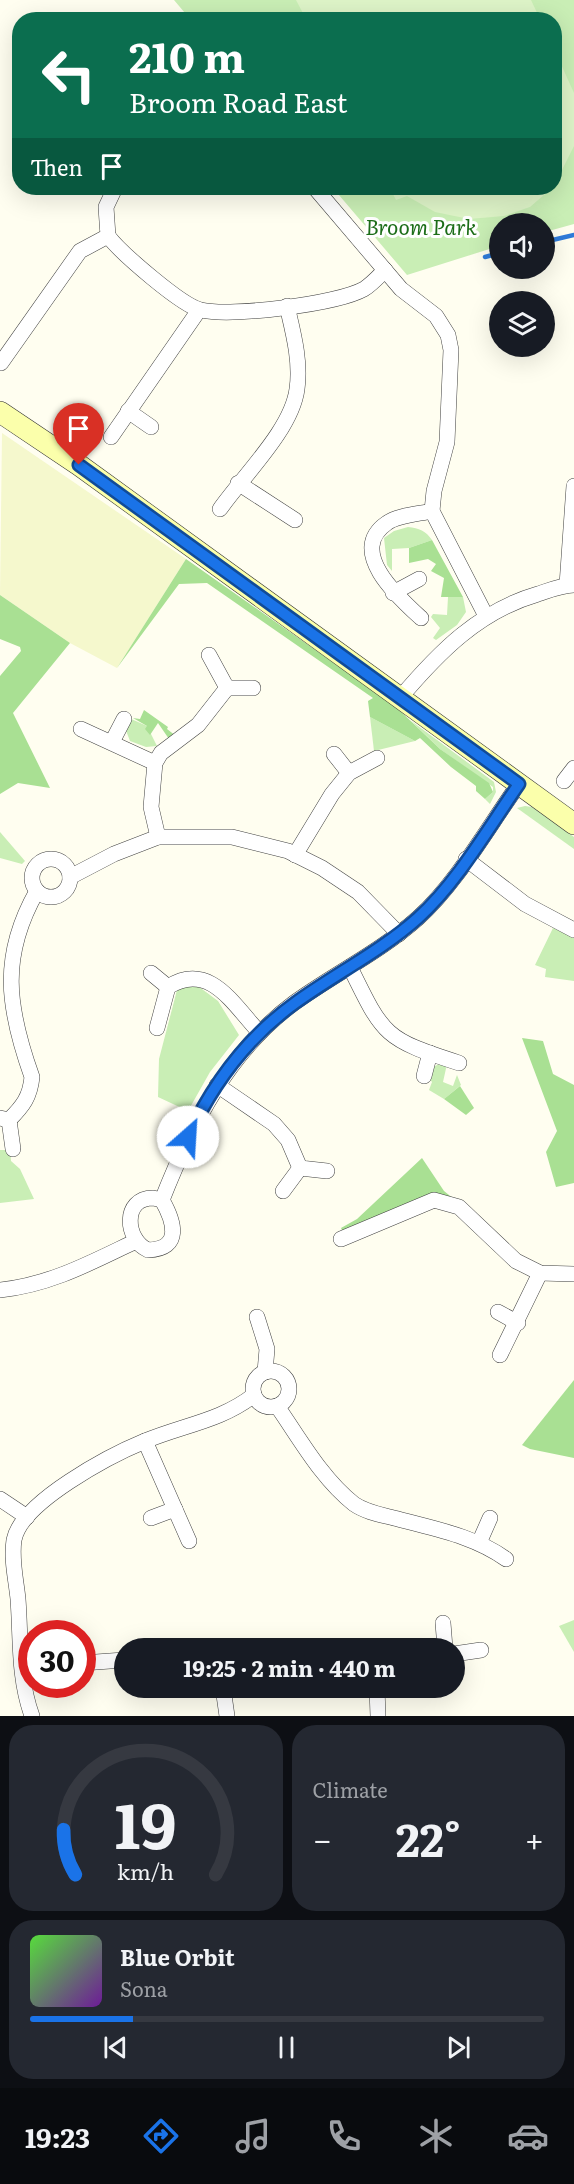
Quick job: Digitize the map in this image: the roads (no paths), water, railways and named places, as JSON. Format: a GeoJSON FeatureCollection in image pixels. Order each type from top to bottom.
{"type":"FeatureCollection","features":[{"type":"Feature","properties":{"kind":"street"},"geometry":{"type":"LineString","coordinates":[[112,195],[106,207],[108,236],[120,253],[199,310],[251,310],[332,301],[365,288],[385,270]]}},
{"type":"Feature","properties":{"kind":"street"},"geometry":{"type":"LineString","coordinates":[[321,195],[401,289],[436,316],[448,335],[451,350],[447,442],[434,490],[432,510],[486,616]]}},
{"type":"Feature","properties":{"kind":"street"},"geometry":{"type":"LineString","coordinates":[[1,363],[80,251],[108,236]]}},
{"type":"Feature","properties":{"kind":"street"},"geometry":{"type":"LineString","coordinates":[[220,509],[282,429],[292,408],[298,387],[296,344],[287,306]]}},
{"type":"Feature","properties":{"kind":"street"},"geometry":{"type":"LineString","coordinates":[[111,437],[199,310]]}},
{"type":"Feature","properties":{"kind":"street"},"geometry":{"type":"LineString","coordinates":[[128,411],[151,427]]}},
{"type":"Feature","properties":{"kind":"street"},"geometry":{"type":"LineString","coordinates":[[0,412],[79,465],[574,824]]}},
{"type":"Feature","properties":{"kind":"street"},"geometry":{"type":"LineString","coordinates":[[238,483],[295,520]]}},
{"type":"Feature","properties":{"kind":"street"},"geometry":{"type":"LineString","coordinates":[[400,698],[434,658],[486,616],[519,599],[570,585],[574,486]]}},
{"type":"Feature","properties":{"kind":"street"},"geometry":{"type":"LineString","coordinates":[[421,618],[393,592],[376,570],[373,546],[375,539],[388,522],[432,510]]}},
{"type":"Feature","properties":{"kind":"street"},"geometry":{"type":"LineString","coordinates":[[393,592],[419,579]]}},
{"type":"Feature","properties":{"kind":"street"},"geometry":{"type":"LineString","coordinates":[[210,655],[227,688]]}},
{"type":"Feature","properties":{"kind":"street"},"geometry":{"type":"LineString","coordinates":[[227,688],[253,688]]}},
{"type":"Feature","properties":{"kind":"street"},"geometry":{"type":"LineString","coordinates":[[158,837],[151,807],[155,763],[161,753],[198,725],[227,688]]}},
{"type":"Feature","properties":{"kind":"street"},"geometry":{"type":"LineString","coordinates":[[112,742],[124,719]]}},
{"type":"Feature","properties":{"kind":"street"},"geometry":{"type":"LineString","coordinates":[[81,729],[155,763]]}},
{"type":"Feature","properties":{"kind":"street"},"geometry":{"type":"LineString","coordinates":[[334,754],[349,773]]}},
{"type":"Feature","properties":{"kind":"street"},"geometry":{"type":"LineString","coordinates":[[295,855],[332,794],[349,773],[377,758]]}},
{"type":"Feature","properties":{"kind":"street"},"geometry":{"type":"LineString","coordinates":[[564,782],[574,768]]}},
{"type":"Feature","properties":{"kind":"street"},"geometry":{"type":"LineString","coordinates":[[162,1200],[147,1198],[134,1205],[130,1222],[136,1240],[148,1250],[163,1247],[170,1242],[173,1226],[162,1200],[197,1117],[217,1084],[260,1033],[294,1004],[399,934],[435,899],[519,784]]}},
{"type":"Feature","properties":{"kind":"street"},"geometry":{"type":"LineString","coordinates":[[70,877],[114,854],[158,837],[232,837],[295,855],[322,868],[358,892],[399,934]]}},
{"type":"Feature","properties":{"kind":"street"},"geometry":{"type":"LineString","coordinates":[[466,859],[525,904],[574,930]]}},
{"type":"Feature","properties":{"kind":"street"},"geometry":{"type":"LineString","coordinates":[[42,861],[60,861],[65,865],[70,877],[62,894],[48,897],[38,891],[32,876],[42,861]]}},
{"type":"Feature","properties":{"kind":"street"},"geometry":{"type":"LineString","coordinates":[[14,1149],[4,1119],[26,1103],[31,1091],[32,1077],[8,993],[6,966],[23,911],[38,891]]}},
{"type":"Feature","properties":{"kind":"street"},"geometry":{"type":"LineString","coordinates":[[350,967],[375,1018],[387,1032],[400,1042],[459,1063]]}},
{"type":"Feature","properties":{"kind":"street"},"geometry":{"type":"LineString","coordinates":[[151,972],[168,987]]}},
{"type":"Feature","properties":{"kind":"street"},"geometry":{"type":"LineString","coordinates":[[157,1028],[168,987],[178,980],[206,980],[218,986],[260,1033]]}},
{"type":"Feature","properties":{"kind":"street"},"geometry":{"type":"LineString","coordinates":[[424,1076],[430,1053]]}},
{"type":"Feature","properties":{"kind":"street"},"geometry":{"type":"LineString","coordinates":[[217,1084],[274,1125],[288,1140],[300,1167]]}},
{"type":"Feature","properties":{"kind":"street"},"geometry":{"type":"LineString","coordinates":[[300,1167],[327,1171]]}},
{"type":"Feature","properties":{"kind":"street"},"geometry":{"type":"LineString","coordinates":[[283,1191],[300,1167]]}},
{"type":"Feature","properties":{"kind":"street"},"geometry":{"type":"LineString","coordinates":[[341,1239],[434,1200],[459,1207],[516,1261],[540,1273],[574,1274]]}},
{"type":"Feature","properties":{"kind":"street"},"geometry":{"type":"LineString","coordinates":[[0,1290],[30,1286],[67,1274],[136,1240]]}},
{"type":"Feature","properties":{"kind":"street"},"geometry":{"type":"LineString","coordinates":[[500,1355],[518,1323],[540,1273]]}},
{"type":"Feature","properties":{"kind":"street"},"geometry":{"type":"LineString","coordinates":[[498,1312],[518,1323]]}},
{"type":"Feature","properties":{"kind":"street"},"geometry":{"type":"LineString","coordinates":[[257,1317],[267,1349],[265,1372]]}},
{"type":"Feature","properties":{"kind":"street"},"geometry":{"type":"LineString","coordinates":[[21,1620],[13,1564],[14,1538],[27,1517],[44,1498],[145,1441],[219,1417],[237,1408],[254,1395],[256,1379],[265,1372],[277,1373],[286,1381],[288,1392],[277,1406],[266,1407],[254,1395]]}},
{"type":"Feature","properties":{"kind":"street"},"geometry":{"type":"LineString","coordinates":[[277,1406],[331,1482],[355,1504],[370,1512],[464,1536],[506,1559]]}},
{"type":"Feature","properties":{"kind":"street"},"geometry":{"type":"LineString","coordinates":[[145,1441],[189,1541]]}},
{"type":"Feature","properties":{"kind":"street"},"geometry":{"type":"LineString","coordinates":[[0,1499],[27,1517]]}},
{"type":"Feature","properties":{"kind":"street"},"geometry":{"type":"LineString","coordinates":[[151,1518],[175,1509]]}},
{"type":"Feature","properties":{"kind":"street"},"geometry":{"type":"LineString","coordinates":[[479,1543],[490,1518]]}},
{"type":"Feature","properties":{"kind":"street"},"geometry":{"type":"LineString","coordinates":[[442,1623],[444,1638]]}},
{"type":"Feature","properties":{"kind":"street"},"geometry":{"type":"LineString","coordinates":[[465,1652],[481,1650]]}},
{"type":"Feature","properties":{"kind":"street"},"geometry":{"type":"LineString","coordinates":[[96,1662],[114,1661]]}},
{"type":"Feature","properties":{"kind":"street"},"geometry":{"type":"LineString","coordinates":[[30,1698],[32,1716]]}},
{"type":"Feature","properties":{"kind":"street"},"geometry":{"type":"LineString","coordinates":[[224,1698],[227,1716]]}},
{"type":"Feature","properties":{"kind":"street"},"geometry":{"type":"LineString","coordinates":[[377,1698],[378,1716]]}},
{"type":"Feature","properties":{"kind":"waterway"},"geometry":{"type":"LineString","coordinates":[[555,239],[574,235]]}},
{"type":"Feature","properties":{"kind":"waterway"},"geometry":{"type":"LineString","coordinates":[[485,257],[489,256]]}},
{"type":"Feature","properties":{"kind":"park label","name":"Broom Park"},"geometry":{"type":"Point","coordinates":[421,228]}}]}
